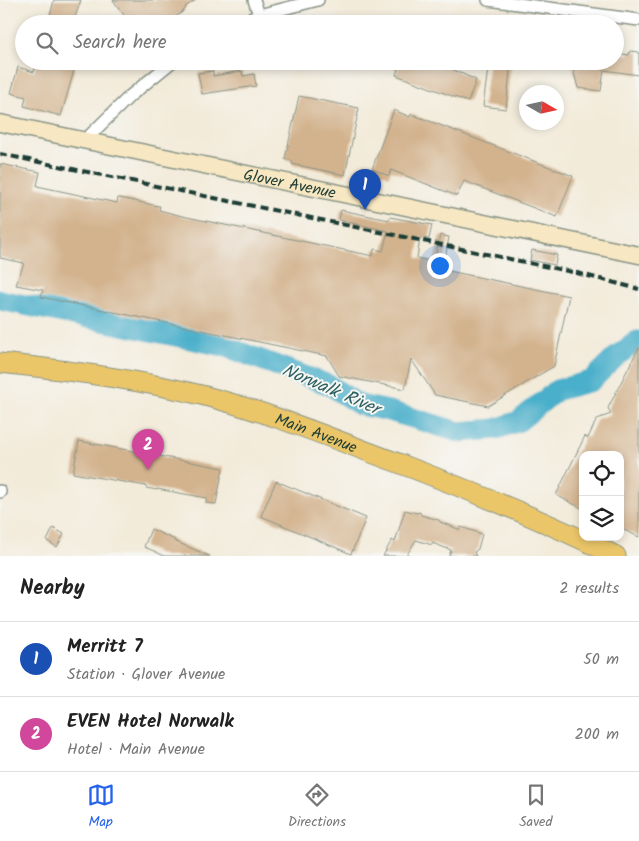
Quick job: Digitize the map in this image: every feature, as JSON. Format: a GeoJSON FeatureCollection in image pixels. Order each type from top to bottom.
{"type":"FeatureCollection","features":[{"type":"Feature","properties":{"kind":"main road","name":"Main Avenue"},"geometry":{"type":"LineString","coordinates":[[0,363],[163,387],[221,401],[282,419],[465,488],[616,556]]}},
{"type":"Feature","properties":{"kind":"street"},"geometry":{"type":"LineString","coordinates":[[254,0],[259,15],[318,0]]}},
{"type":"Feature","properties":{"kind":"street"},"geometry":{"type":"LineString","coordinates":[[488,0],[601,15]]}},
{"type":"Feature","properties":{"kind":"street"},"geometry":{"type":"LineString","coordinates":[[624,18],[639,20]]}},
{"type":"Feature","properties":{"kind":"street"},"geometry":{"type":"LineString","coordinates":[[84,141],[130,96],[163,70]]}},
{"type":"Feature","properties":{"kind":"street","name":"Glover Avenue"},"geometry":{"type":"LineString","coordinates":[[0,123],[639,256]]}},
{"type":"Feature","properties":{"kind":"building"},"geometry":{"type":"Polygon","coordinates":[[[54,0],[81,0],[76,15],[50,15],[54,0]]]}},
{"type":"Feature","properties":{"kind":"building"},"geometry":{"type":"Polygon","coordinates":[[[113,0],[196,0],[185,7],[178,15],[124,15],[113,0]]]}},
{"type":"Feature","properties":{"kind":"building"},"geometry":{"type":"Polygon","coordinates":[[[630,51],[639,52],[639,75],[604,70],[624,70],[624,54],[629,55],[630,51]]]}},
{"type":"Feature","properties":{"kind":"building"},"geometry":{"type":"Polygon","coordinates":[[[17,70],[34,72],[35,70],[74,70],[61,116],[24,106],[26,97],[11,93],[17,70]]]}},
{"type":"Feature","properties":{"kind":"building"},"geometry":{"type":"Polygon","coordinates":[[[398,70],[454,70],[476,80],[468,102],[396,75],[398,70]]]}},
{"type":"Feature","properties":{"kind":"building"},"geometry":{"type":"Polygon","coordinates":[[[488,70],[510,70],[506,109],[483,106],[488,70]]]}},
{"type":"Feature","properties":{"kind":"building"},"geometry":{"type":"Polygon","coordinates":[[[573,70],[604,70],[601,91],[578,88],[573,70]]]}},
{"type":"Feature","properties":{"kind":"building"},"geometry":{"type":"Polygon","coordinates":[[[213,71],[213,76],[242,71],[243,76],[254,74],[256,86],[202,94],[198,73],[213,71]]]}},
{"type":"Feature","properties":{"kind":"building"},"geometry":{"type":"Polygon","coordinates":[[[299,96],[359,108],[345,175],[292,164],[292,161],[285,159],[299,96]]]}},
{"type":"Feature","properties":{"kind":"building"},"geometry":{"type":"Polygon","coordinates":[[[394,110],[410,117],[411,114],[573,176],[557,217],[464,181],[457,196],[391,170],[389,176],[372,169],[394,110]]]}},
{"type":"Feature","properties":{"kind":"building"},"geometry":{"type":"Polygon","coordinates":[[[0,164],[40,172],[37,186],[117,203],[118,198],[120,198],[160,206],[159,210],[182,216],[373,256],[374,249],[383,251],[388,231],[339,220],[341,210],[389,220],[390,217],[432,225],[429,239],[420,238],[417,258],[434,262],[440,235],[449,237],[444,264],[450,265],[449,271],[569,296],[554,366],[488,406],[435,395],[411,359],[405,389],[339,376],[327,356],[41,297],[43,290],[16,285],[24,263],[0,258],[0,164]]]}},
{"type":"Feature","properties":{"kind":"building"},"geometry":{"type":"Polygon","coordinates":[[[532,250],[557,255],[555,265],[530,260],[532,250]]]}},
{"type":"Feature","properties":{"kind":"building"},"geometry":{"type":"Polygon","coordinates":[[[639,347],[639,537],[624,530],[624,451],[579,451],[579,507],[556,495],[585,436],[588,438],[597,419],[611,414],[608,408],[639,347]]]}},
{"type":"Feature","properties":{"kind":"building"},"geometry":{"type":"Polygon","coordinates":[[[79,441],[223,468],[216,504],[206,503],[207,498],[73,473],[79,441]]]}},
{"type":"Feature","properties":{"kind":"building"},"geometry":{"type":"Polygon","coordinates":[[[276,481],[366,518],[351,554],[261,516],[276,481]]]}},
{"type":"Feature","properties":{"kind":"building"},"geometry":{"type":"Polygon","coordinates":[[[405,510],[420,512],[421,515],[439,520],[460,530],[461,527],[482,534],[478,549],[474,552],[476,556],[449,556],[451,550],[432,543],[432,545],[416,540],[406,556],[383,556],[392,540],[395,542],[405,510]]]}},
{"type":"Feature","properties":{"kind":"building"},"geometry":{"type":"Polygon","coordinates":[[[53,528],[64,534],[57,547],[47,541],[53,528]]]}},
{"type":"Feature","properties":{"kind":"building"},"geometry":{"type":"Polygon","coordinates":[[[151,529],[210,556],[164,556],[144,547],[151,529]]]}},
{"type":"Feature","properties":{"kind":"waterway","name":"Norwalk River"},"geometry":{"type":"LineString","coordinates":[[0,300],[224,346],[329,385],[360,405],[389,411],[459,432],[496,429],[519,421],[557,390],[591,381],[618,355],[639,341]]}},
{"type":"Feature","properties":{"kind":"railway"},"geometry":{"type":"LineString","coordinates":[[0,154],[577,273],[639,289]]}},
{"type":"Feature","properties":{"kind":"place","name":"Merritt 7"},"geometry":{"type":"Point","coordinates":[365,210]}},
{"type":"Feature","properties":{"kind":"place","name":"EVEN Hotel Norwalk"},"geometry":{"type":"Point","coordinates":[148,470]}}]}
